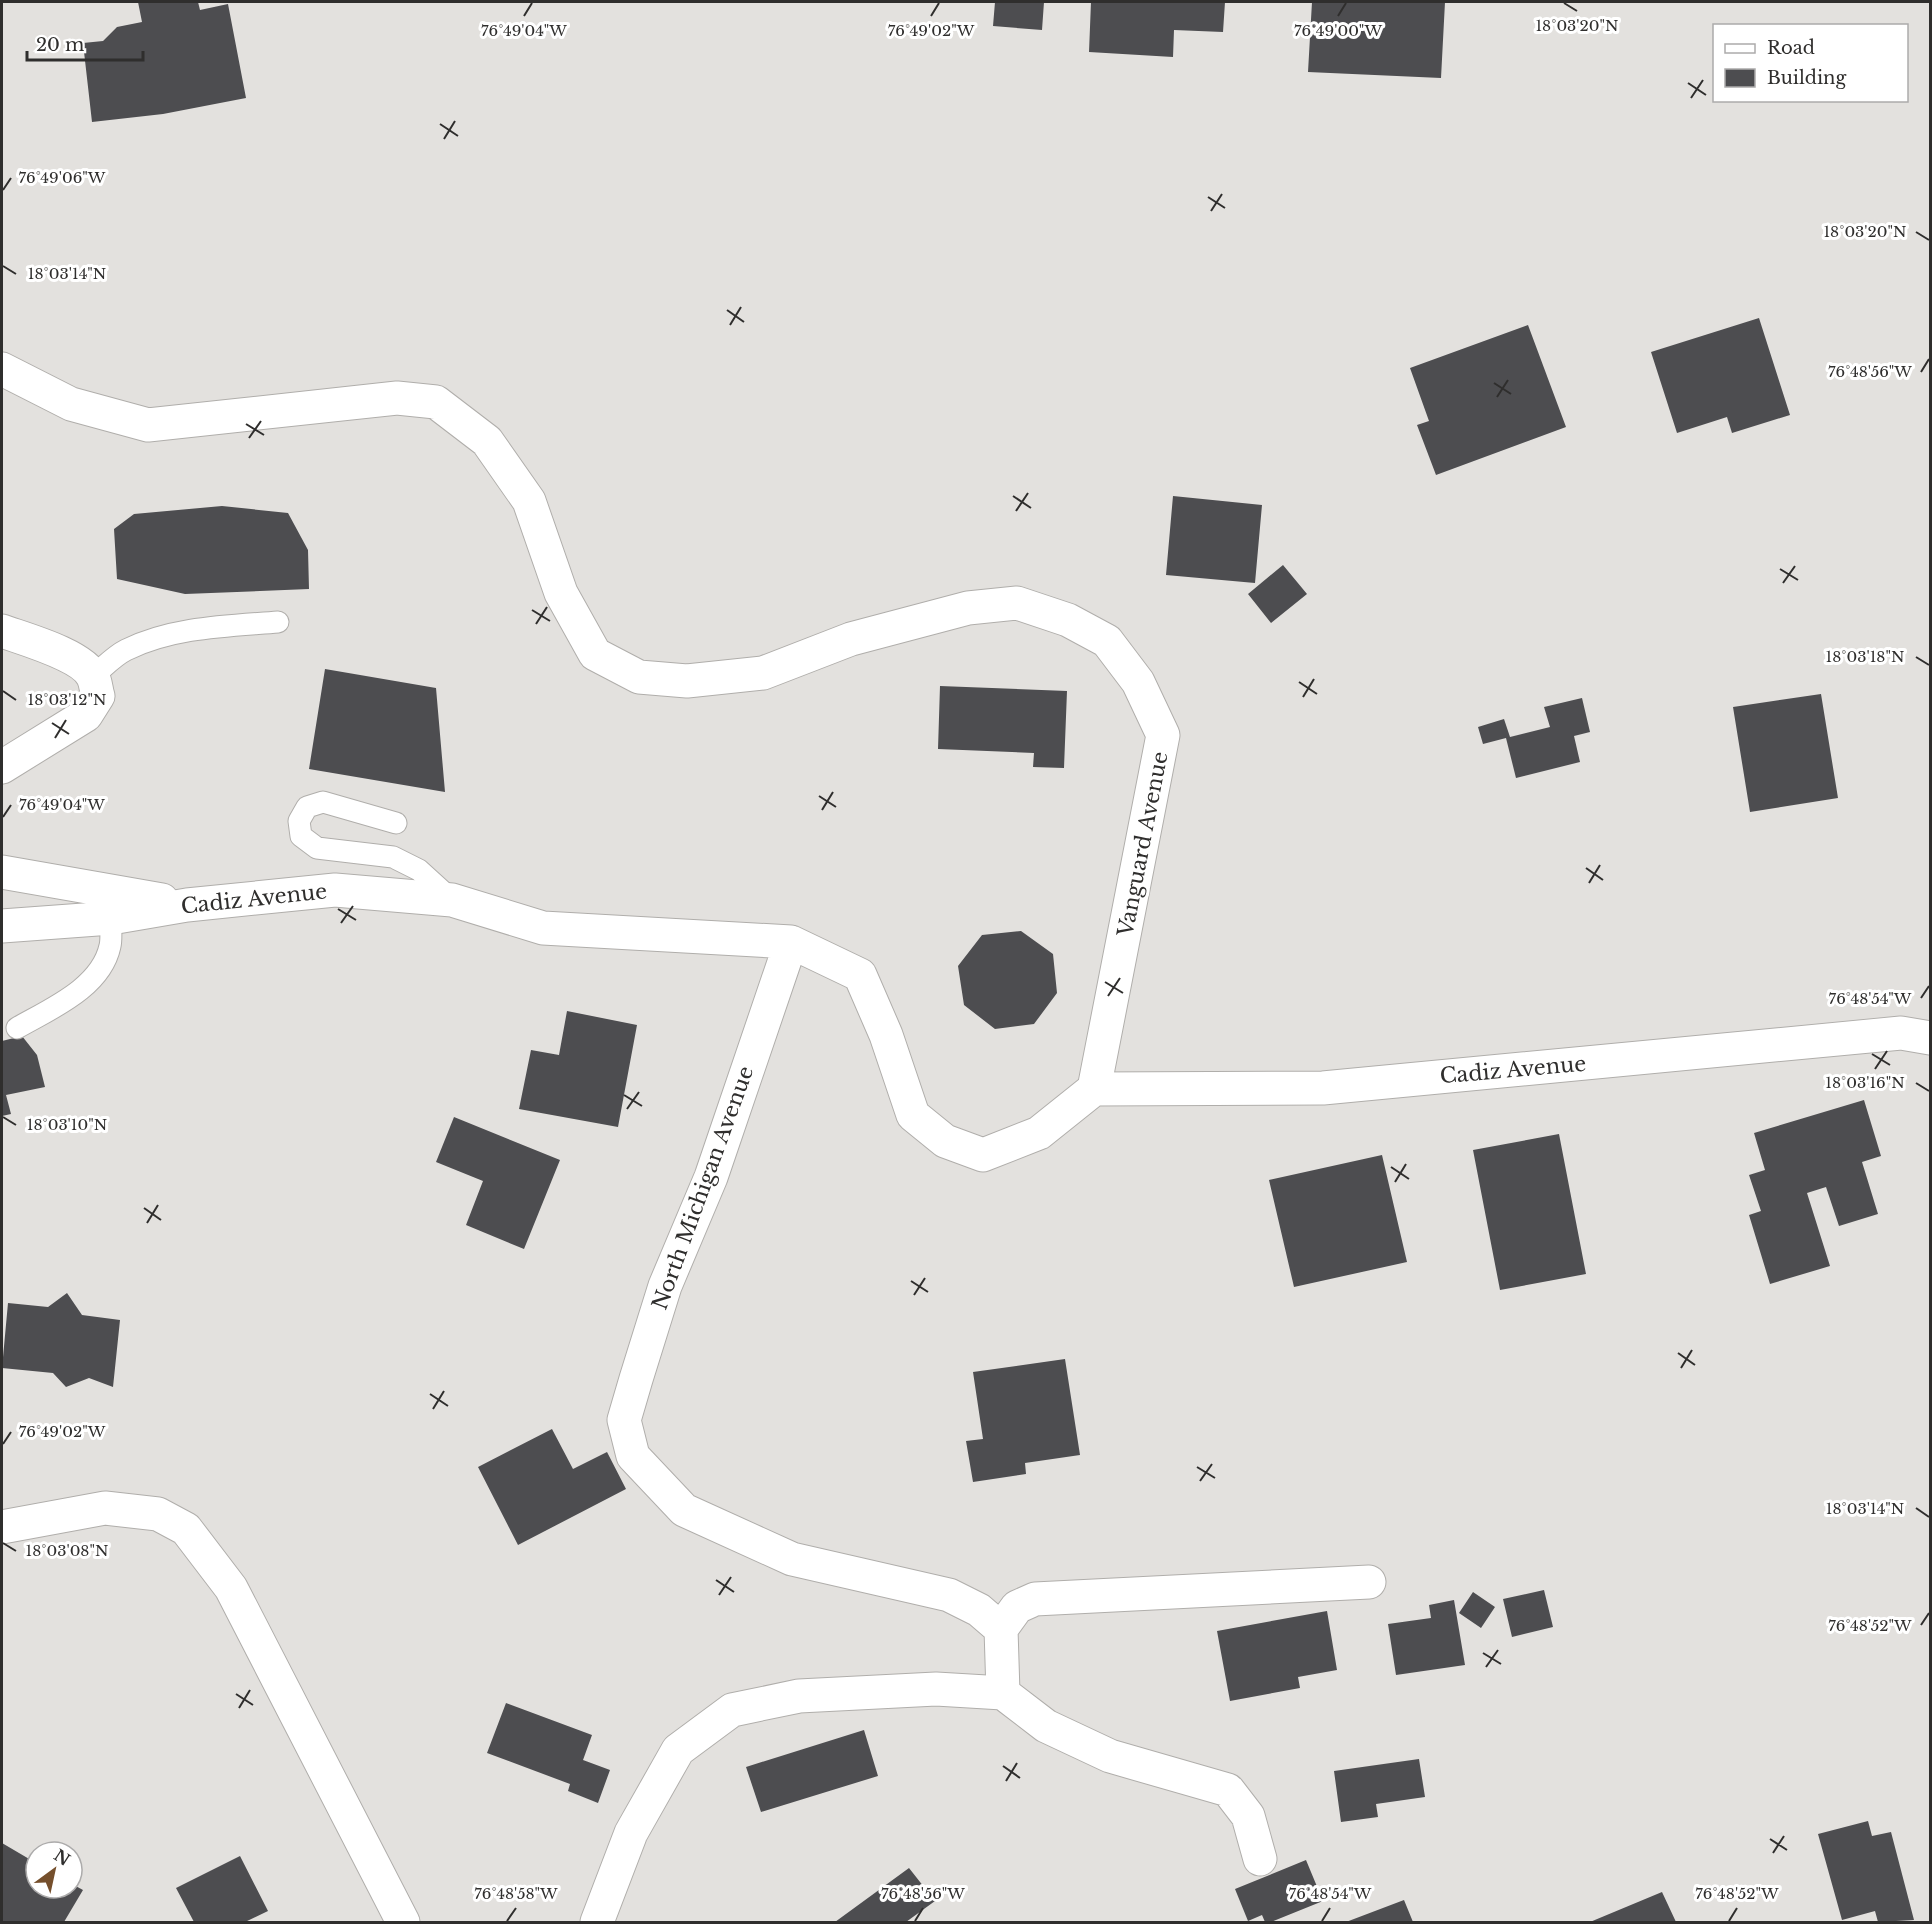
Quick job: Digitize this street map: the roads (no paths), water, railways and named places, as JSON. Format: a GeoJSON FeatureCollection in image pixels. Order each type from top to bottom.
{"type":"FeatureCollection","features":[{"type":"Feature","properties":{"kind":"street","name":"Vanguard Avenue"},"geometry":{"type":"LineString","coordinates":[[2,369],[70,404],[148,425],[397,398],[436,402],[487,441],[529,501],[561,592],[595,654],[639,677],[687,681],[763,673],[851,639],[968,608],[1017,603],[1068,620],[1107,641],[1138,682],[1163,735],[1094,1089]]}},
{"type":"Feature","properties":{"kind":"street"},"geometry":{"type":"LineString","coordinates":[[2,631],[78,662],[93,676],[98,696],[86,716],[2,767]]}},
{"type":"Feature","properties":{"kind":"street"},"geometry":{"type":"LineString","coordinates":[[2,872],[187,905]]}},
{"type":"Feature","properties":{"kind":"street","name":"Cadiz Avenue"},"geometry":{"type":"LineString","coordinates":[[2,926],[111,918],[187,905],[335,890],[452,900],[543,928],[791,942]]}},
{"type":"Feature","properties":{"kind":"street"},"geometry":{"type":"LineString","coordinates":[[791,942],[860,975],[886,1035],[913,1115],[945,1141],[983,1155],[1038,1133],[1094,1089]]}},
{"type":"Feature","properties":{"kind":"street","name":"North Michigan Avenue"},"geometry":{"type":"LineString","coordinates":[[791,942],[711,1177],[665,1286],[642,1359],[624,1420],[633,1456],[684,1510],[792,1559],[949,1595],[979,1610],[1001,1629]]}},
{"type":"Feature","properties":{"kind":"street","name":"Cadiz Avenue"},"geometry":{"type":"LineString","coordinates":[[1094,1089],[1323,1088],[1901,1033],[1930,1038]]}},
{"type":"Feature","properties":{"kind":"street"},"geometry":{"type":"LineString","coordinates":[[2,1527],[105,1508],[158,1514],[186,1528],[231,1588],[403,1923]]}},
{"type":"Feature","properties":{"kind":"street"},"geometry":{"type":"LineString","coordinates":[[1003,1693],[1001,1629],[1017,1607],[1035,1599],[1369,1582]]}},
{"type":"Feature","properties":{"kind":"street"},"geometry":{"type":"LineString","coordinates":[[597,1923],[632,1833],[678,1750],[732,1710],[800,1696],[936,1689],[1003,1693],[1046,1726],[1110,1756],[1228,1790],[1248,1816],[1260,1858]]}},
{"type":"Feature","properties":{"kind":"lane"},"geometry":{"type":"LineString","coordinates":[[93,676],[124,651],[151,640],[212,628],[278,622]]}},
{"type":"Feature","properties":{"kind":"lane"},"geometry":{"type":"LineString","coordinates":[[396,824],[323,802],[307,807],[299,821],[301,836],[317,848],[393,857],[419,870],[452,900]]}},
{"type":"Feature","properties":{"kind":"lane"},"geometry":{"type":"LineString","coordinates":[[17,1028],[71,997],[99,971],[110,946],[111,918]]}}]}
